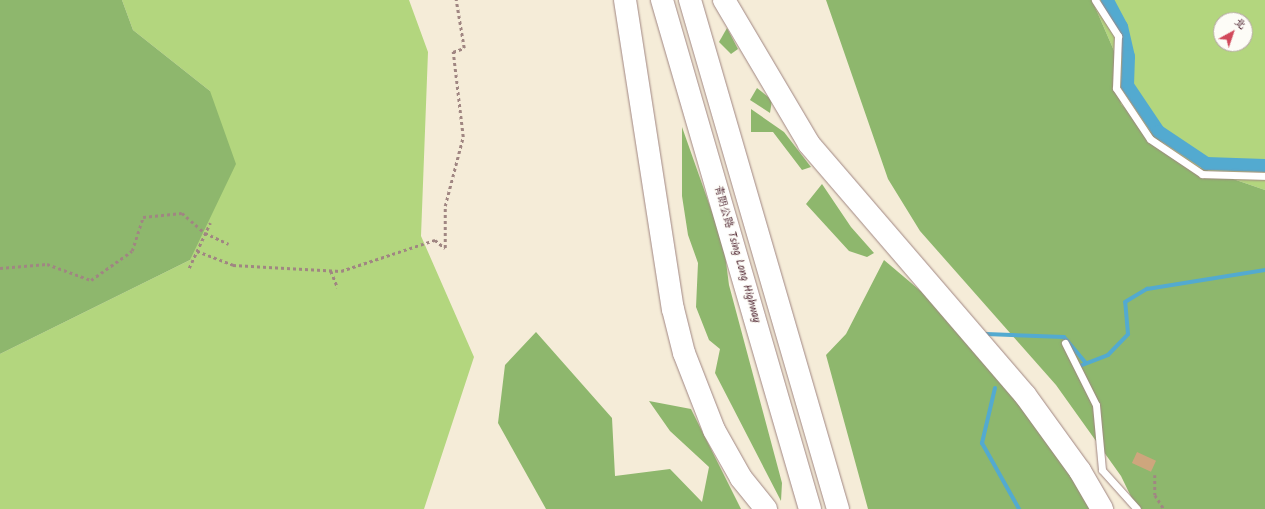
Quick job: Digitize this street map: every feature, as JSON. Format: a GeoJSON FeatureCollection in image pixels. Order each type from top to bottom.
{"type":"FeatureCollection","features":[{"type":"Feature","properties":{"kind":"highway"},"geometry":{"type":"LineString","coordinates":[[625,0],[673,309],[684,353],[697,392],[741,478],[766,509]]}},
{"type":"Feature","properties":{"kind":"highway","name":"青朗公路 Tsing Long Highway"},"geometry":{"type":"LineString","coordinates":[[662,0],[810,509]]}},
{"type":"Feature","properties":{"kind":"highway"},"geometry":{"type":"LineString","coordinates":[[690,0],[838,509]]}},
{"type":"Feature","properties":{"kind":"highway"},"geometry":{"type":"LineString","coordinates":[[724,0],[809,144],[1026,394],[1080,471],[1102,509]]}},
{"type":"Feature","properties":{"kind":"lane"},"geometry":{"type":"LineString","coordinates":[[1095,0],[1118,36],[1116,88],[1150,139],[1202,174],[1265,176]]}},
{"type":"Feature","properties":{"kind":"lane"},"geometry":{"type":"LineString","coordinates":[[1065,343],[1096,405],[1102,470],[1137,509]]}},
{"type":"Feature","properties":{"kind":"path"},"geometry":{"type":"LineString","coordinates":[[197,250],[233,265],[341,271],[435,240],[445,248],[445,206],[464,137],[453,52],[464,48],[456,0]]}},
{"type":"Feature","properties":{"kind":"path"},"geometry":{"type":"LineString","coordinates":[[0,268],[47,264],[92,280],[132,251],[143,217],[182,213],[205,233],[229,244]]}},
{"type":"Feature","properties":{"kind":"path"},"geometry":{"type":"LineString","coordinates":[[189,268],[210,223]]}},
{"type":"Feature","properties":{"kind":"path"},"geometry":{"type":"LineString","coordinates":[[331,271],[338,288]]}},
{"type":"Feature","properties":{"kind":"path"},"geometry":{"type":"LineString","coordinates":[[1155,475],[1155,495],[1164,509]]}},
{"type":"Feature","properties":{"kind":"green space"},"geometry":{"type":"Polygon","coordinates":[[[0,0],[122,0],[133,30],[210,91],[236,164],[190,260],[0,354],[0,0]]]}},
{"type":"Feature","properties":{"kind":"green space"},"geometry":{"type":"Polygon","coordinates":[[[122,0],[409,0],[428,52],[421,236],[474,357],[424,509],[0,509],[0,354],[190,260],[210,91],[133,30],[122,0]]]}},
{"type":"Feature","properties":{"kind":"green space"},"geometry":{"type":"Polygon","coordinates":[[[826,0],[1092,0],[1118,60],[1121,104],[1184,162],[1265,190],[1265,509],[1137,509],[1121,476],[1056,385],[920,231],[888,179],[826,0]]]}},
{"type":"Feature","properties":{"kind":"green space"},"geometry":{"type":"Polygon","coordinates":[[[1092,0],[1265,0],[1265,190],[1184,162],[1121,104],[1118,60],[1092,0]]]}},
{"type":"Feature","properties":{"kind":"green space"},"geometry":{"type":"Polygon","coordinates":[[[727,28],[738,49],[731,54],[719,42],[727,28]]]}},
{"type":"Feature","properties":{"kind":"green space"},"geometry":{"type":"Polygon","coordinates":[[[757,88],[772,100],[770,113],[750,100],[757,88]]]}},
{"type":"Feature","properties":{"kind":"green space"},"geometry":{"type":"Polygon","coordinates":[[[751,109],[784,132],[811,167],[802,170],[773,132],[751,132],[751,109]]]}},
{"type":"Feature","properties":{"kind":"green space"},"geometry":{"type":"Polygon","coordinates":[[[682,127],[724,246],[729,285],[782,483],[781,501],[715,373],[720,349],[709,340],[696,307],[698,263],[688,235],[682,196],[682,127]]]}},
{"type":"Feature","properties":{"kind":"green space"},"geometry":{"type":"Polygon","coordinates":[[[822,184],[851,227],[874,253],[867,257],[849,251],[806,204],[822,184]]]}},
{"type":"Feature","properties":{"kind":"green space"},"geometry":{"type":"Polygon","coordinates":[[[884,260],[923,293],[1062,454],[1099,509],[868,509],[826,355],[846,334],[884,260]]]}},
{"type":"Feature","properties":{"kind":"green space"},"geometry":{"type":"Polygon","coordinates":[[[536,332],[612,418],[615,476],[670,469],[702,502],[709,467],[670,431],[649,401],[691,409],[741,509],[546,509],[498,423],[505,365],[536,332]]]}},
{"type":"Feature","properties":{"kind":"building"},"geometry":{"type":"Polygon","coordinates":[[[1137,452],[1156,461],[1151,472],[1132,463],[1137,452]]]}},
{"type":"Feature","properties":{"kind":"waterway"},"geometry":{"type":"LineString","coordinates":[[1107,0],[1121,26],[1128,56],[1127,85],[1158,131],[1206,163],[1265,165]]}},
{"type":"Feature","properties":{"kind":"waterway"},"geometry":{"type":"LineString","coordinates":[[1077,367],[1108,355],[1128,334],[1125,302],[1147,289],[1265,270]]}},
{"type":"Feature","properties":{"kind":"waterway"},"geometry":{"type":"LineString","coordinates":[[986,334],[1064,337],[1086,363]]}},
{"type":"Feature","properties":{"kind":"waterway"},"geometry":{"type":"LineString","coordinates":[[995,388],[982,443],[1019,509]]}}]}
